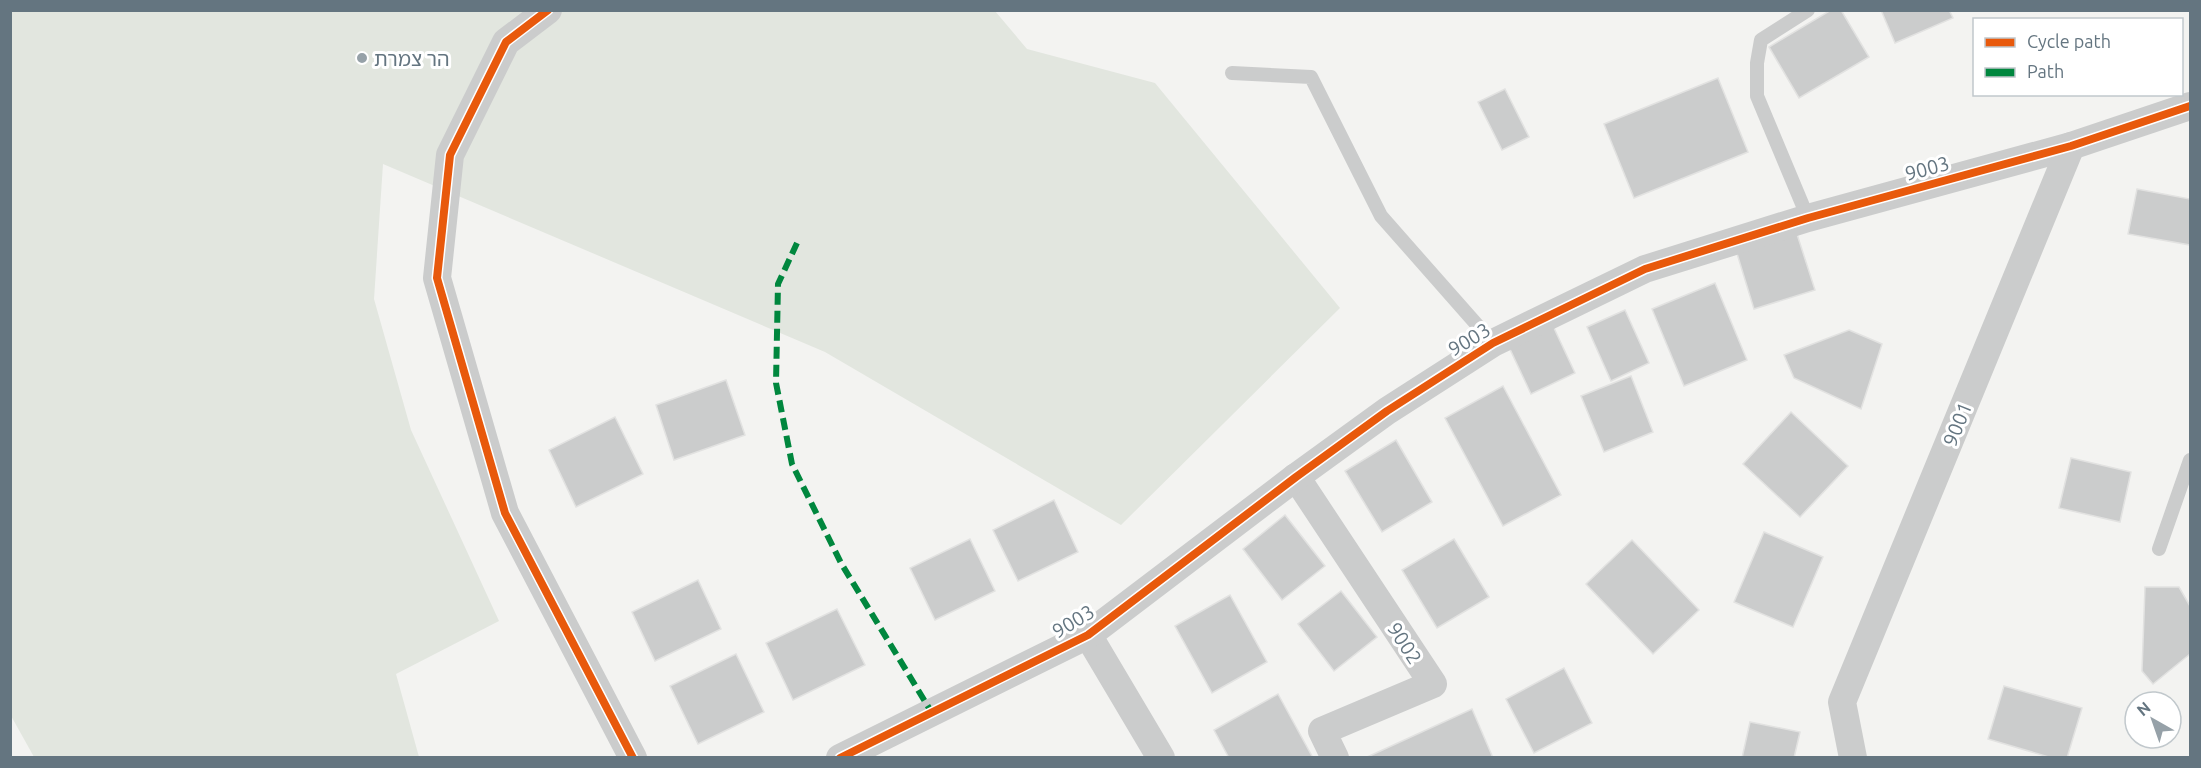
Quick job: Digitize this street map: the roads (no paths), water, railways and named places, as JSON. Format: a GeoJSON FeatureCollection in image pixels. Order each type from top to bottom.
{"type":"FeatureCollection","features":[{"type":"Feature","properties":{"kind":"street"},"geometry":{"type":"LineString","coordinates":[[548,10],[506,42],[450,155],[437,278],[505,513],[633,758]]}},
{"type":"Feature","properties":{"kind":"street","name":"9003"},"geometry":{"type":"LineString","coordinates":[[840,758],[1088,635],[1387,411],[1493,343],[1645,269],[1808,218],[2071,146],[2190,106]]}},
{"type":"Feature","properties":{"kind":"street","name":"9001"},"geometry":{"type":"LineString","coordinates":[[1853,758],[1842,702],[2071,146]]}},
{"type":"Feature","properties":{"kind":"street","name":"9002"},"geometry":{"type":"LineString","coordinates":[[1296,477],[1432,684],[1322,731],[1335,758]]}},
{"type":"Feature","properties":{"kind":"street","name":"9003"},"geometry":{"type":"LineString","coordinates":[[1088,635],[1161,758]]}},
{"type":"Feature","properties":{"kind":"lane"},"geometry":{"type":"LineString","coordinates":[[1808,10],[1761,40],[1757,63],[1757,96],[1808,218]]}},
{"type":"Feature","properties":{"kind":"lane"},"geometry":{"type":"LineString","coordinates":[[1233,73],[1311,77],[1381,216],[1493,343]]}},
{"type":"Feature","properties":{"kind":"lane"},"geometry":{"type":"LineString","coordinates":[[2159,549],[2190,460]]}},
{"type":"Feature","properties":{"kind":"place","name":"הר צמרת"},"geometry":{"type":"Point","coordinates":[362,58]}}]}
